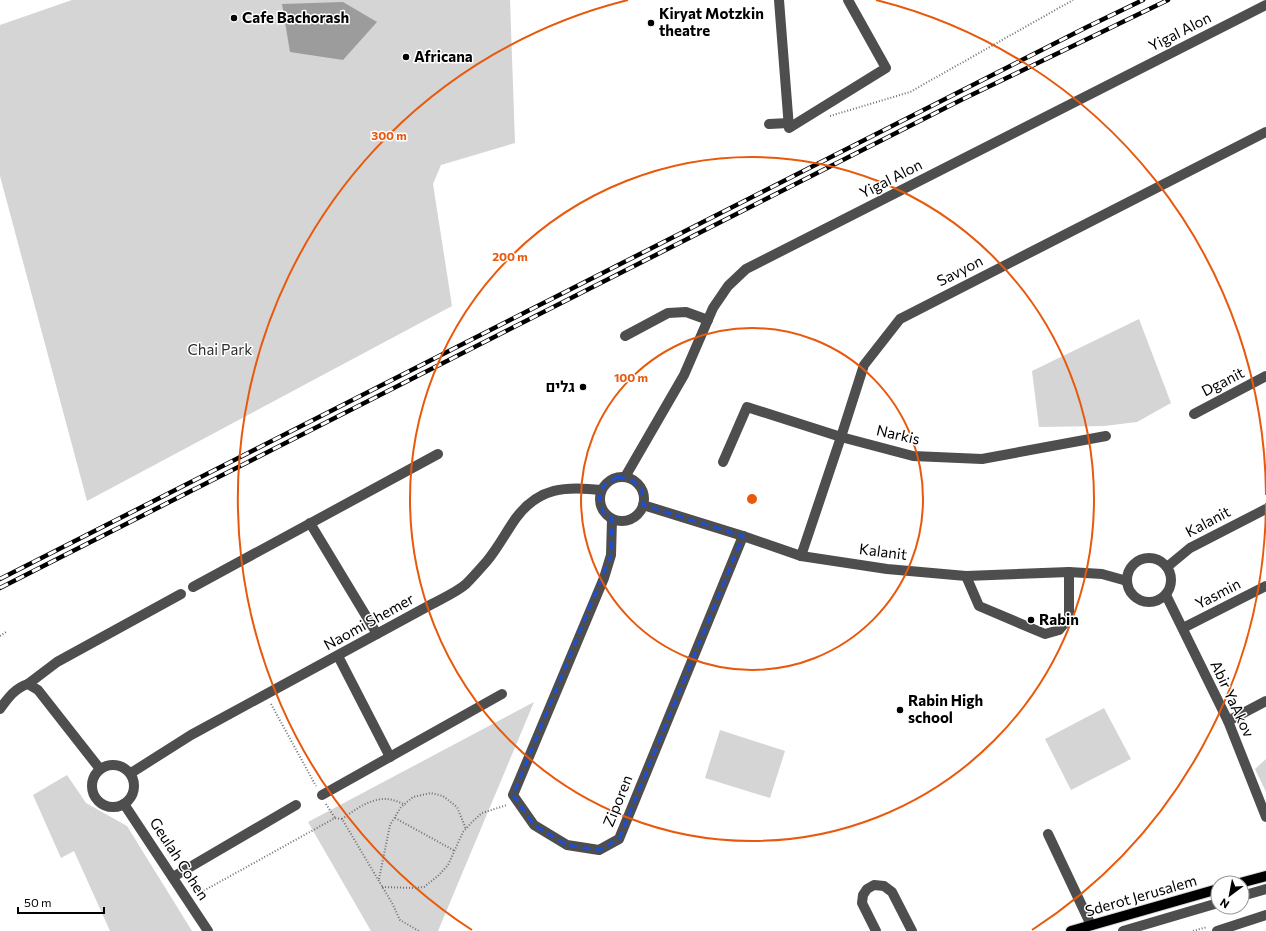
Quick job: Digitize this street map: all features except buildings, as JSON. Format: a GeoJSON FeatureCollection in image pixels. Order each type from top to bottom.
{"type":"FeatureCollection","features":[{"type":"Feature","properties":{"kind":"main road"},"geometry":{"type":"LineString","coordinates":[[1250,880],[1266,876]]}},
{"type":"Feature","properties":{"kind":"main road","name":"Sderot Jerusalem"},"geometry":{"type":"LineString","coordinates":[[1071,931],[1210,891]]}},
{"type":"Feature","properties":{"kind":"street"},"geometry":{"type":"LineString","coordinates":[[779,0],[789,126]]}},
{"type":"Feature","properties":{"kind":"street"},"geometry":{"type":"LineString","coordinates":[[769,124],[789,126],[886,68],[848,0]]}},
{"type":"Feature","properties":{"kind":"street","name":"Yigal Alon"},"geometry":{"type":"LineString","coordinates":[[625,477],[684,375],[713,308],[728,286],[746,269],[1266,5]]}},
{"type":"Feature","properties":{"kind":"street","name":"Savyon"},"geometry":{"type":"LineString","coordinates":[[801,556],[864,365],[900,319],[1266,132]]}},
{"type":"Feature","properties":{"kind":"street"},"geometry":{"type":"LineString","coordinates":[[625,336],[668,314],[686,312],[708,320]]}},
{"type":"Feature","properties":{"kind":"street","name":"Dganit"},"geometry":{"type":"LineString","coordinates":[[1194,414],[1266,376]]}},
{"type":"Feature","properties":{"kind":"street","name":"Narkis"},"geometry":{"type":"LineString","coordinates":[[722,462],[747,407],[841,436],[913,456],[982,459],[1106,436]]}},
{"type":"Feature","properties":{"kind":"street"},"geometry":{"type":"LineString","coordinates":[[193,587],[438,454]]}},
{"type":"Feature","properties":{"kind":"street"},"geometry":{"type":"LineString","coordinates":[[625,477],[638,484],[644,497],[644,505],[636,517],[622,522],[612,519],[603,512],[599,498],[601,490],[611,479],[625,477]]}},
{"type":"Feature","properties":{"kind":"street","name":"Naomi Shemer"},"geometry":{"type":"LineString","coordinates":[[131,773],[191,736],[465,585],[488,560],[517,517],[530,503],[546,493],[562,489],[579,488],[601,490]]}},
{"type":"Feature","properties":{"kind":"street","name":"Kalanit"},"geometry":{"type":"LineString","coordinates":[[644,505],[801,556],[887,569],[966,576],[1069,572],[1102,574],[1127,582]]}},
{"type":"Feature","properties":{"kind":"street","name":"Kalanit"},"geometry":{"type":"LineString","coordinates":[[1167,567],[1190,548],[1266,509]]}},
{"type":"Feature","properties":{"kind":"street"},"geometry":{"type":"LineString","coordinates":[[517,801],[513,795],[604,578],[611,555],[612,519]]}},
{"type":"Feature","properties":{"kind":"street"},"geometry":{"type":"LineString","coordinates":[[310,523],[377,634]]}},
{"type":"Feature","properties":{"kind":"street","name":"Ziporen"},"geometry":{"type":"LineString","coordinates":[[517,801],[534,825],[567,845],[599,850],[619,839],[743,536]]}},
{"type":"Feature","properties":{"kind":"street"},"geometry":{"type":"LineString","coordinates":[[1141,559],[1156,559],[1167,567],[1171,574],[1172,581],[1170,589],[1160,600],[1146,602],[1138,600],[1132,595],[1128,589],[1127,582],[1130,568],[1135,563],[1141,559]]}},
{"type":"Feature","properties":{"kind":"street"},"geometry":{"type":"LineString","coordinates":[[966,576],[979,606],[1045,634],[1060,630],[1069,618],[1069,572]]}},
{"type":"Feature","properties":{"kind":"street","name":"Yasmin"},"geometry":{"type":"LineString","coordinates":[[1183,628],[1266,586]]}},
{"type":"Feature","properties":{"kind":"street"},"geometry":{"type":"LineString","coordinates":[[0,709],[10,695],[20,686],[28,684],[57,662],[181,594]]}},
{"type":"Feature","properties":{"kind":"street","name":"Abir YaAkov"},"geometry":{"type":"LineString","coordinates":[[1166,595],[1228,721],[1266,817]]}},
{"type":"Feature","properties":{"kind":"street"},"geometry":{"type":"LineString","coordinates":[[338,656],[390,757]]}},
{"type":"Feature","properties":{"kind":"street"},"geometry":{"type":"LineString","coordinates":[[28,684],[38,690],[100,768]]}},
{"type":"Feature","properties":{"kind":"street"},"geometry":{"type":"LineString","coordinates":[[322,795],[502,694]]}},
{"type":"Feature","properties":{"kind":"street"},"geometry":{"type":"LineString","coordinates":[[1228,721],[1266,701]]}},
{"type":"Feature","properties":{"kind":"street"},"geometry":{"type":"LineString","coordinates":[[106,765],[120,765],[131,773],[135,786],[130,799],[124,804],[111,807],[98,801],[94,795],[92,781],[100,768],[106,765]]}},
{"type":"Feature","properties":{"kind":"street","name":"Geulah Cohen"},"geometry":{"type":"LineString","coordinates":[[124,804],[208,931]]}},
{"type":"Feature","properties":{"kind":"street"},"geometry":{"type":"LineString","coordinates":[[173,877],[296,805]]}},
{"type":"Feature","properties":{"kind":"street"},"geometry":{"type":"LineString","coordinates":[[1048,834],[1091,925]]}},
{"type":"Feature","properties":{"kind":"street"},"geometry":{"type":"LineString","coordinates":[[876,931],[862,903],[863,895],[867,889],[874,885],[884,886],[892,892],[912,931]]}},
{"type":"Feature","properties":{"kind":"street"},"geometry":{"type":"LineString","coordinates":[[1250,894],[1266,889]]}},
{"type":"Feature","properties":{"kind":"street"},"geometry":{"type":"LineString","coordinates":[[1123,931],[1210,905]]}},
{"type":"Feature","properties":{"kind":"street"},"geometry":{"type":"LineString","coordinates":[[1217,931],[1266,915]]}},
{"type":"Feature","properties":{"kind":"path"},"geometry":{"type":"LineString","coordinates":[[827,117],[910,92],[1073,0]]}},
{"type":"Feature","properties":{"kind":"path"},"geometry":{"type":"LineString","coordinates":[[0,636],[6,632]]}},
{"type":"Feature","properties":{"kind":"path"},"geometry":{"type":"LineString","coordinates":[[266,694],[334,818]]}},
{"type":"Feature","properties":{"kind":"path"},"geometry":{"type":"LineString","coordinates":[[378,880],[390,825],[413,797],[431,793],[443,796],[457,807],[466,829]]}},
{"type":"Feature","properties":{"kind":"path"},"geometry":{"type":"LineString","coordinates":[[188,900],[334,818],[342,819],[359,807],[375,800],[391,799],[405,805]]}},
{"type":"Feature","properties":{"kind":"path"},"geometry":{"type":"LineString","coordinates":[[382,887],[424,887],[438,876],[448,865],[463,832],[482,813],[517,801]]}},
{"type":"Feature","properties":{"kind":"path"},"geometry":{"type":"LineString","coordinates":[[395,818],[454,851]]}},
{"type":"Feature","properties":{"kind":"path"},"geometry":{"type":"LineString","coordinates":[[342,819],[400,920],[419,931]]}},
{"type":"Feature","properties":{"kind":"highlighted area"},"geometry":{"type":"Polygon","coordinates":[[[618,477],[632,480],[642,490],[643,505],[743,536],[619,839],[599,850],[567,845],[534,825],[513,795],[611,555],[612,519],[603,512],[599,497],[605,484],[618,477]]]}},
{"type":"Feature","properties":{"kind":"green space","name":"Chai Park"},"geometry":{"type":"Polygon","coordinates":[[[72,0],[510,0],[515,143],[441,165],[433,184],[452,306],[87,501],[0,176],[0,25],[72,0]]]}},
{"type":"Feature","properties":{"kind":"green space"},"geometry":{"type":"Polygon","coordinates":[[[1139,319],[1171,403],[1137,422],[1104,426],[1039,427],[1032,371],[1139,319]]]}},
{"type":"Feature","properties":{"kind":"green space"},"geometry":{"type":"Polygon","coordinates":[[[534,702],[438,931],[371,931],[308,822],[534,702]]]}},
{"type":"Feature","properties":{"kind":"green space"},"geometry":{"type":"Polygon","coordinates":[[[1104,708],[1131,759],[1071,790],[1045,739],[1104,708]]]}},
{"type":"Feature","properties":{"kind":"green space"},"geometry":{"type":"Polygon","coordinates":[[[720,730],[785,751],[770,798],[705,778],[720,730]]]}},
{"type":"Feature","properties":{"kind":"green space"},"geometry":{"type":"Polygon","coordinates":[[[1266,759],[1266,792],[1255,769],[1266,759]]]}},
{"type":"Feature","properties":{"kind":"green space"},"geometry":{"type":"Polygon","coordinates":[[[67,775],[86,803],[127,826],[192,931],[110,931],[74,851],[61,858],[33,795],[67,775]]]}},
{"type":"Feature","properties":{"kind":"shaded area"},"geometry":{"type":"Polygon","coordinates":[[[343,2],[377,22],[343,60],[290,52],[282,4],[343,2]]]}},
{"type":"Feature","properties":{"kind":"railway"},"geometry":{"type":"LineString","coordinates":[[0,579],[1087,27],[1143,0]]}},
{"type":"Feature","properties":{"kind":"railway"},"geometry":{"type":"LineString","coordinates":[[0,588],[961,100],[1168,0]]}},
{"type":"Feature","properties":{"kind":"place","name":"Cafe Bachorash"},"geometry":{"type":"Point","coordinates":[234,18]}},
{"type":"Feature","properties":{"kind":"place","name":"Kiryat Motzkin theatre"},"geometry":{"type":"Point","coordinates":[651,23]}},
{"type":"Feature","properties":{"kind":"place","name":"Africana"},"geometry":{"type":"Point","coordinates":[406,57]}},
{"type":"Feature","properties":{"kind":"place","name":"גלים"},"geometry":{"type":"Point","coordinates":[583,387]}},
{"type":"Feature","properties":{"kind":"place","name":"Rabin"},"geometry":{"type":"Point","coordinates":[1031,620]}},
{"type":"Feature","properties":{"kind":"place","name":"Rabin High school"},"geometry":{"type":"Point","coordinates":[900,710]}}]}
